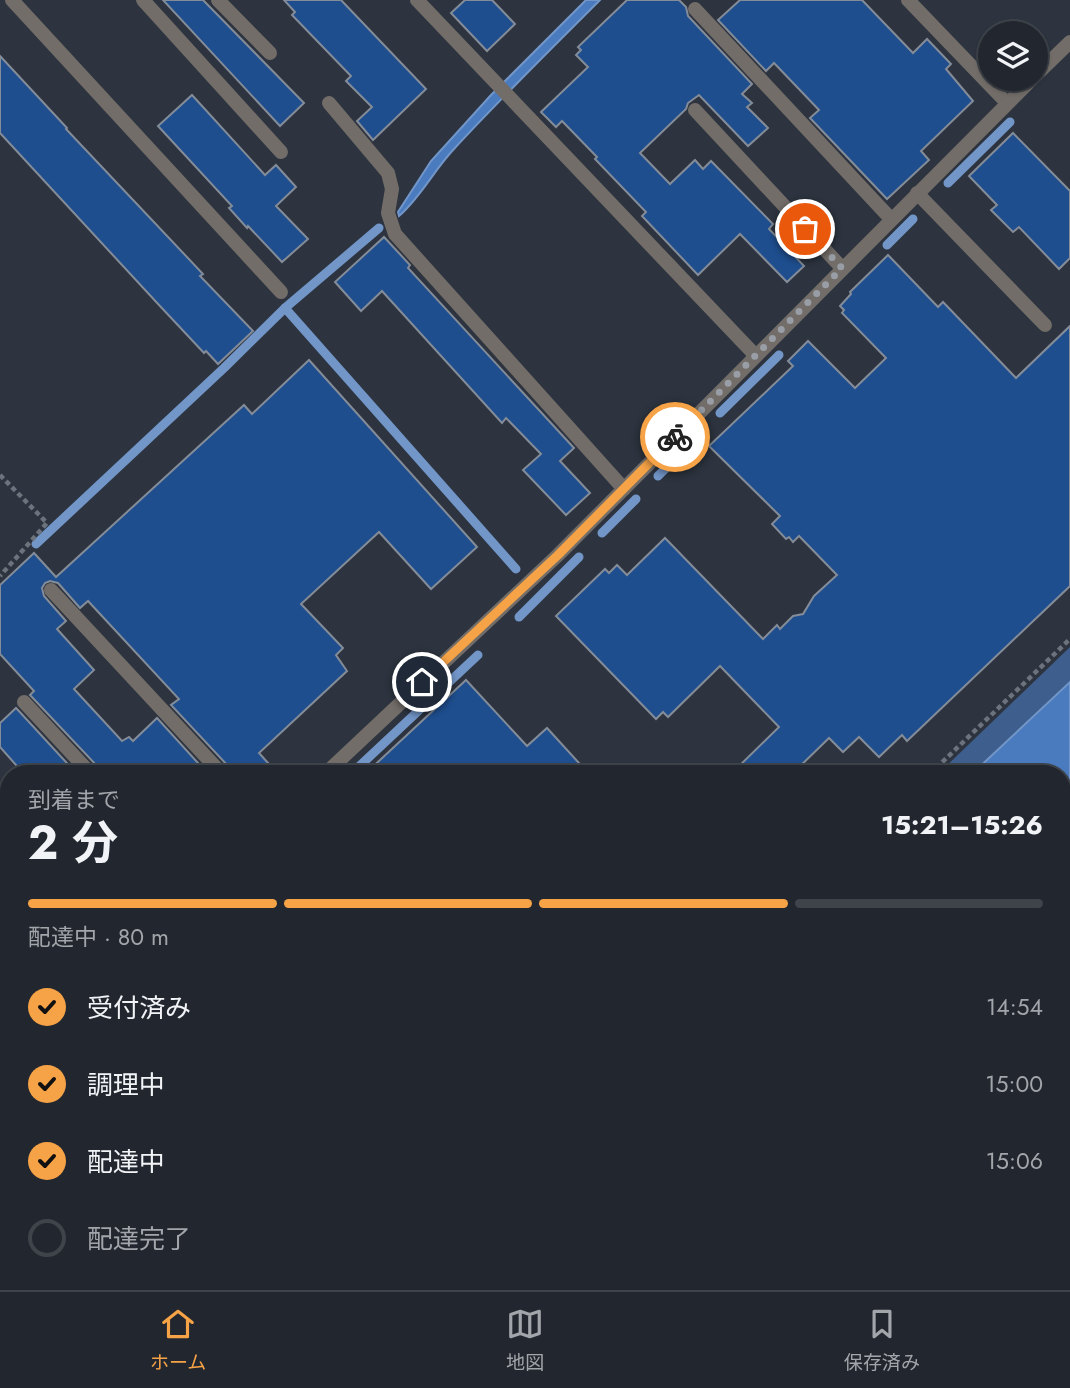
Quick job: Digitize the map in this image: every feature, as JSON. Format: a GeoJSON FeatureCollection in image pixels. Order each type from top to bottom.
{"type":"FeatureCollection","features":[{"type":"Feature","properties":{"kind":"street"},"geometry":{"type":"LineString","coordinates":[[12,0],[281,292]]}},
{"type":"Feature","properties":{"kind":"street"},"geometry":{"type":"LineString","coordinates":[[143,0],[281,152]]}},
{"type":"Feature","properties":{"kind":"street"},"geometry":{"type":"LineString","coordinates":[[218,0],[270,53]]}},
{"type":"Feature","properties":{"kind":"street"},"geometry":{"type":"LineString","coordinates":[[417,0],[755,355]]}},
{"type":"Feature","properties":{"kind":"street"},"geometry":{"type":"LineString","coordinates":[[908,0],[1007,103]]}},
{"type":"Feature","properties":{"kind":"street"},"geometry":{"type":"LineString","coordinates":[[695,9],[891,219]]}},
{"type":"Feature","properties":{"kind":"street"},"geometry":{"type":"LineString","coordinates":[[1048,63],[1070,41]]}},
{"type":"Feature","properties":{"kind":"street"},"geometry":{"type":"LineString","coordinates":[[335,765],[558,555],[1020,91]]}},
{"type":"Feature","properties":{"kind":"street"},"geometry":{"type":"LineString","coordinates":[[329,103],[388,173],[392,189],[388,213],[395,234],[624,488]]}},
{"type":"Feature","properties":{"kind":"street"},"geometry":{"type":"LineString","coordinates":[[695,110],[842,268]]}},
{"type":"Feature","properties":{"kind":"street"},"geometry":{"type":"LineString","coordinates":[[917,193],[1045,325]]}},
{"type":"Feature","properties":{"kind":"street"},"geometry":{"type":"LineString","coordinates":[[51,590],[214,765]]}},
{"type":"Feature","properties":{"kind":"street"},"geometry":{"type":"LineString","coordinates":[[24,702],[83,765]]}},
{"type":"Feature","properties":{"kind":"path"},"geometry":{"type":"LineString","coordinates":[[0,475],[47,523],[0,576]]}},
{"type":"Feature","properties":{"kind":"path"},"geometry":{"type":"LineString","coordinates":[[939,765],[1070,639]]}},
{"type":"Feature","properties":{"kind":"shaded area"},"geometry":{"type":"Polygon","coordinates":[[[586,0],[600,0],[454,149],[399,216],[398,212],[431,161],[491,95],[586,0]]]}},
{"type":"Feature","properties":{"kind":"shaded area"},"geometry":{"type":"Polygon","coordinates":[[[1070,647],[1070,682],[982,765],[947,765],[1070,647]]]}},
{"type":"Feature","properties":{"kind":"shaded area"},"geometry":{"type":"Polygon","coordinates":[[[1070,682],[1070,765],[982,765],[1070,682]]]}},
{"type":"Feature","properties":{"kind":"building"},"geometry":{"type":"Polygon","coordinates":[[[163,0],[203,0],[304,103],[280,126],[163,0]]]}},
{"type":"Feature","properties":{"kind":"building"},"geometry":{"type":"Polygon","coordinates":[[[284,0],[341,0],[426,89],[373,140],[357,121],[372,107],[346,81],[351,76],[292,15],[295,12],[284,0]]]}},
{"type":"Feature","properties":{"kind":"building"},"geometry":{"type":"Polygon","coordinates":[[[465,0],[492,0],[515,24],[487,51],[451,13],[465,0]]]}},
{"type":"Feature","properties":{"kind":"building"},"geometry":{"type":"Polygon","coordinates":[[[627,0],[679,0],[686,7],[688,16],[752,84],[742,94],[752,103],[747,107],[768,128],[748,146],[699,95],[640,153],[670,184],[695,160],[703,169],[711,161],[773,224],[769,229],[804,266],[787,282],[740,234],[698,275],[642,216],[646,212],[595,159],[597,157],[562,121],[556,127],[541,112],[588,67],[576,55],[581,50],[578,47],[627,0]]]}},
{"type":"Feature","properties":{"kind":"building"},"geometry":{"type":"Polygon","coordinates":[[[740,0],[862,0],[913,53],[927,39],[951,64],[946,69],[973,101],[921,151],[929,160],[887,199],[810,118],[819,110],[774,63],[766,71],[718,20],[740,0]]]}},
{"type":"Feature","properties":{"kind":"building"},"geometry":{"type":"Polygon","coordinates":[[[0,56],[253,331],[218,364],[206,351],[204,353],[0,133],[0,56]]]}},
{"type":"Feature","properties":{"kind":"building"},"geometry":{"type":"Polygon","coordinates":[[[192,95],[265,175],[276,165],[296,187],[276,206],[308,239],[282,262],[248,226],[247,228],[229,208],[232,206],[158,126],[192,95]]]}},
{"type":"Feature","properties":{"kind":"building"},"geometry":{"type":"Polygon","coordinates":[[[1013,133],[1070,191],[1070,258],[1059,269],[1019,227],[1013,232],[991,210],[997,205],[969,176],[1013,133]]]}},
{"type":"Feature","properties":{"kind":"building"},"geometry":{"type":"Polygon","coordinates":[[[384,237],[410,265],[408,268],[574,448],[560,461],[590,493],[566,515],[523,470],[541,454],[506,418],[502,423],[382,291],[361,311],[335,282],[384,237]]]}},
{"type":"Feature","properties":{"kind":"building"},"geometry":{"type":"Polygon","coordinates":[[[888,255],[938,307],[943,302],[1016,378],[1070,326],[1070,586],[907,741],[902,735],[879,757],[859,737],[843,752],[829,738],[801,765],[740,765],[779,727],[720,666],[668,717],[663,712],[656,719],[556,616],[605,569],[609,573],[617,565],[627,575],[665,538],[763,639],[777,625],[780,629],[793,616],[803,614],[814,596],[837,575],[799,536],[793,542],[789,537],[786,539],[772,524],[780,516],[709,446],[793,366],[788,361],[808,341],[855,388],[886,358],[842,313],[844,310],[840,306],[850,292],[888,255]]]}},
{"type":"Feature","properties":{"kind":"building"},"geometry":{"type":"Polygon","coordinates":[[[309,360],[477,547],[431,589],[379,532],[301,604],[343,648],[336,655],[347,671],[259,753],[270,765],[227,765],[171,705],[179,699],[88,601],[80,608],[58,583],[45,583],[42,588],[44,596],[66,621],[57,629],[94,670],[74,689],[122,741],[129,737],[133,741],[157,718],[200,765],[96,765],[30,695],[34,691],[0,654],[0,585],[34,553],[56,577],[244,405],[252,414],[309,360]]]}},
{"type":"Feature","properties":{"kind":"building"},"geometry":{"type":"Polygon","coordinates":[[[466,680],[527,746],[547,728],[581,765],[375,765],[466,680]]]}},
{"type":"Feature","properties":{"kind":"building"},"geometry":{"type":"Polygon","coordinates":[[[16,708],[69,765],[16,765],[0,747],[0,723],[16,708]]]}},
{"type":"Feature","properties":{"kind":"waterway"},"geometry":{"type":"LineString","coordinates":[[948,183],[1010,122]]}},
{"type":"Feature","properties":{"kind":"waterway"},"geometry":{"type":"LineString","coordinates":[[887,245],[913,219]]}},
{"type":"Feature","properties":{"kind":"waterway"},"geometry":{"type":"LineString","coordinates":[[379,228],[285,308],[516,569]]}},
{"type":"Feature","properties":{"kind":"waterway"},"geometry":{"type":"LineString","coordinates":[[36,544],[285,308]]}},
{"type":"Feature","properties":{"kind":"waterway"},"geometry":{"type":"LineString","coordinates":[[720,413],[779,355]]}},
{"type":"Feature","properties":{"kind":"waterway"},"geometry":{"type":"LineString","coordinates":[[658,476],[679,455]]}},
{"type":"Feature","properties":{"kind":"waterway"},"geometry":{"type":"LineString","coordinates":[[602,533],[636,499]]}},
{"type":"Feature","properties":{"kind":"waterway"},"geometry":{"type":"LineString","coordinates":[[519,617],[579,557]]}},
{"type":"Feature","properties":{"kind":"waterway"},"geometry":{"type":"LineString","coordinates":[[361,765],[478,655]]}},
{"type":"Feature","properties":{"kind":"way so far"},"geometry":{"type":"LineString","coordinates":[[675,437],[842,268],[805,229]]}},
{"type":"Feature","properties":{"kind":"route"},"geometry":{"type":"LineString","coordinates":[[422,682],[558,555],[675,437]]}}]}
